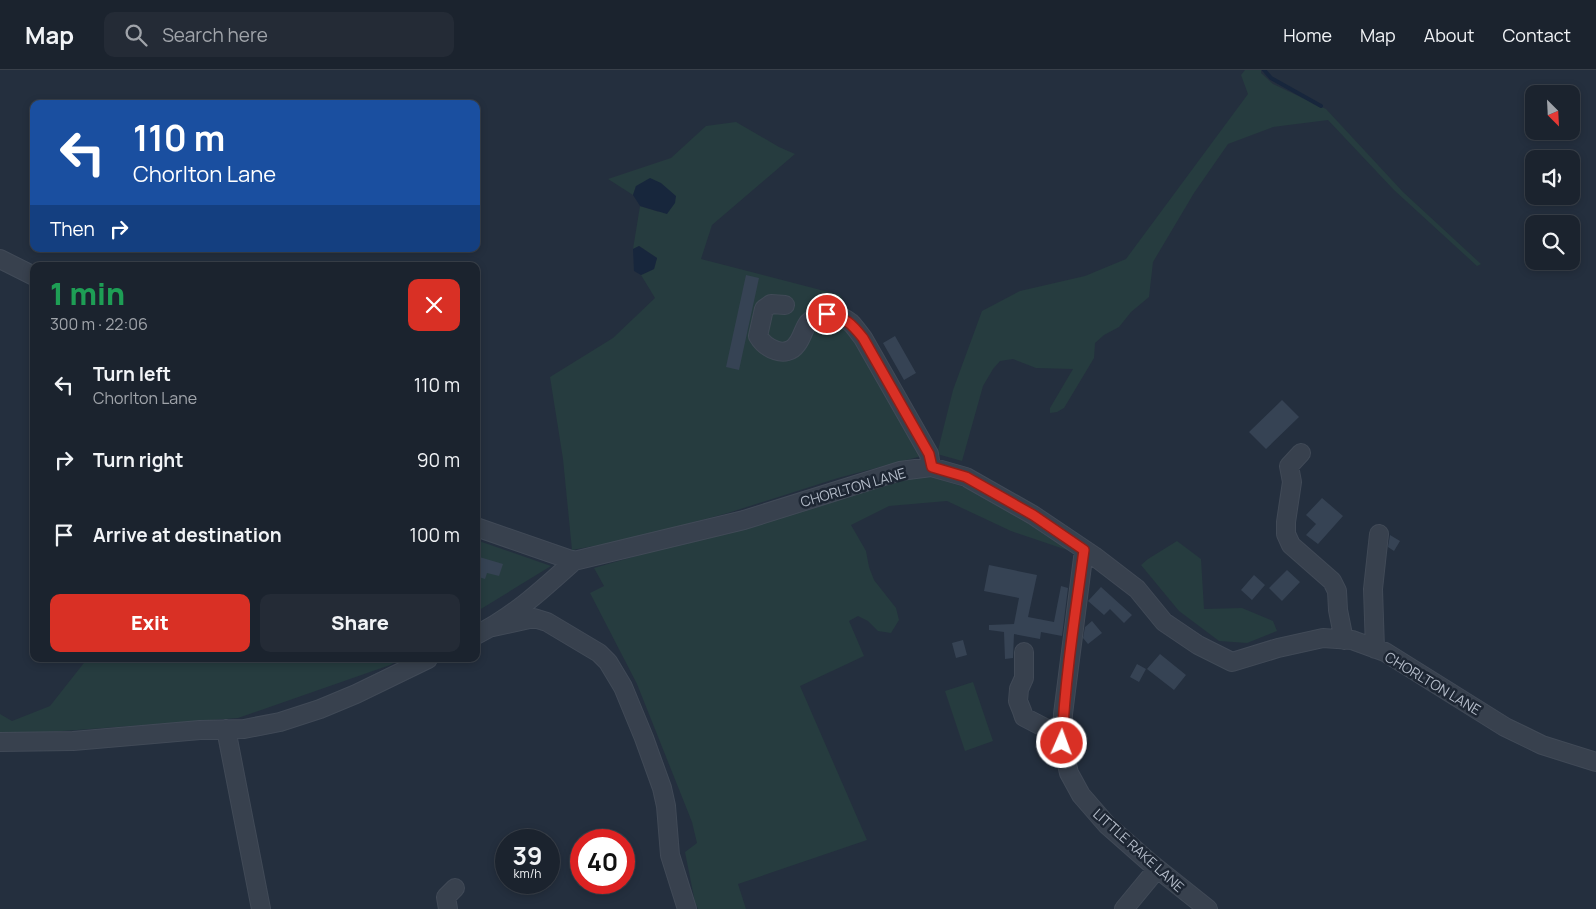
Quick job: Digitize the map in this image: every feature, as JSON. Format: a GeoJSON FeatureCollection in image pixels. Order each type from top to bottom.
{"type":"FeatureCollection","features":[{"type":"Feature","properties":{"kind":"street"},"geometry":{"type":"LineString","coordinates":[[0,259],[30,274]]}},
{"type":"Feature","properties":{"kind":"street"},"geometry":{"type":"LineString","coordinates":[[785,305],[771,304],[764,309],[758,336],[762,344],[770,349],[781,352],[790,350],[797,346],[809,322],[818,316],[827,314],[842,317],[863,338],[929,454],[932,467]]}},
{"type":"Feature","properties":{"kind":"street"},"geometry":{"type":"LineString","coordinates":[[1301,453],[1289,466],[1292,482],[1286,534],[1291,545],[1332,581],[1337,592],[1338,610],[1344,640]]}},
{"type":"Feature","properties":{"kind":"street","name":"CHORLTON LANE"},"geometry":{"type":"LineString","coordinates":[[574,562],[744,520],[900,471],[932,467],[966,477],[1033,515],[1137,588],[1164,622],[1198,645],[1232,662],[1278,648],[1323,638],[1352,640],[1385,652],[1505,727],[1542,745],[1596,762]]}},
{"type":"Feature","properties":{"kind":"street"},"geometry":{"type":"LineString","coordinates":[[480,528],[574,562],[493,627],[480,633]]}},
{"type":"Feature","properties":{"kind":"street"},"geometry":{"type":"LineString","coordinates":[[1375,649],[1373,588],[1379,534]]}},
{"type":"Feature","properties":{"kind":"street","name":"LITTLE RAKE LANE"},"geometry":{"type":"LineString","coordinates":[[1084,550],[1067,671],[1062,739],[1069,773],[1081,795],[1107,825],[1157,869],[1208,909]]}},
{"type":"Feature","properties":{"kind":"street"},"geometry":{"type":"LineString","coordinates":[[493,627],[534,618],[547,622],[599,653],[608,662],[623,687],[662,788],[666,806],[670,855],[687,909]]}},
{"type":"Feature","properties":{"kind":"street"},"geometry":{"type":"LineString","coordinates":[[1024,652],[1024,678],[1019,689],[1018,702],[1024,717],[1062,739]]}},
{"type":"Feature","properties":{"kind":"street"},"geometry":{"type":"LineString","coordinates":[[0,742],[73,741],[200,730],[244,729],[280,722],[320,708],[356,694],[422,662]]}},
{"type":"Feature","properties":{"kind":"street"},"geometry":{"type":"LineString","coordinates":[[226,729],[261,909]]}},
{"type":"Feature","properties":{"kind":"street"},"geometry":{"type":"LineString","coordinates":[[1124,909],[1157,869]]}},
{"type":"Feature","properties":{"kind":"street"},"geometry":{"type":"LineString","coordinates":[[448,909],[446,897],[455,888]]}},
{"type":"Feature","properties":{"kind":"green space"},"geometry":{"type":"Polygon","coordinates":[[[1245,70],[1261,70],[1261,73],[1273,84],[1326,109],[1403,192],[1481,264],[1477,266],[1394,190],[1328,120],[1273,127],[1228,144],[1194,193],[1153,262],[1149,297],[1131,312],[1119,327],[1104,335],[1095,343],[1094,358],[1064,408],[1050,413],[1050,408],[1073,369],[1036,368],[1013,359],[1000,361],[983,386],[962,461],[937,454],[953,390],[982,311],[1020,291],[1085,276],[1126,259],[1248,94],[1241,75],[1245,70]]]}},
{"type":"Feature","properties":{"kind":"green space"},"geometry":{"type":"Polygon","coordinates":[[[736,122],[795,154],[712,225],[701,259],[840,295],[937,454],[918,457],[838,478],[728,513],[628,540],[572,550],[563,459],[550,377],[613,338],[655,298],[641,275],[654,269],[657,258],[639,246],[633,249],[640,206],[659,212],[636,186],[633,195],[608,179],[671,158],[706,126],[736,122]]]}},
{"type":"Feature","properties":{"kind":"green space"},"geometry":{"type":"Polygon","coordinates":[[[930,476],[973,490],[1058,538],[1067,550],[1011,531],[947,501],[889,506],[851,525],[866,551],[874,580],[896,608],[899,620],[891,633],[878,631],[868,621],[858,616],[849,621],[864,656],[800,686],[867,840],[738,884],[746,909],[698,909],[685,852],[697,843],[692,822],[637,684],[590,593],[604,586],[594,568],[813,506],[894,480],[930,476]]]}},
{"type":"Feature","properties":{"kind":"green space"},"geometry":{"type":"Polygon","coordinates":[[[480,541],[551,566],[480,610],[480,541]]]}},
{"type":"Feature","properties":{"kind":"green space"},"geometry":{"type":"Polygon","coordinates":[[[1177,541],[1201,559],[1204,609],[1242,608],[1273,621],[1277,631],[1247,643],[1219,641],[1179,611],[1141,565],[1177,541]]]}},
{"type":"Feature","properties":{"kind":"green space"},"geometry":{"type":"Polygon","coordinates":[[[85,662],[395,662],[238,718],[0,734],[0,714],[12,721],[50,706],[85,662]]]}},
{"type":"Feature","properties":{"kind":"green space"},"geometry":{"type":"Polygon","coordinates":[[[973,682],[993,741],[965,751],[945,691],[973,682]]]}},
{"type":"Feature","properties":{"kind":"water"},"geometry":{"type":"Polygon","coordinates":[[[650,178],[661,183],[676,196],[675,203],[667,214],[640,206],[633,195],[636,186],[650,178]]]}},
{"type":"Feature","properties":{"kind":"water"},"geometry":{"type":"Polygon","coordinates":[[[639,246],[657,258],[654,269],[641,275],[634,271],[633,249],[639,246]]]}},
{"type":"Feature","properties":{"kind":"building"},"geometry":{"type":"Polygon","coordinates":[[[746,275],[759,278],[739,370],[726,367],[746,275]]]}},
{"type":"Feature","properties":{"kind":"building"},"geometry":{"type":"Polygon","coordinates":[[[895,336],[916,373],[904,380],[883,343],[895,336]]]}},
{"type":"Feature","properties":{"kind":"building"},"geometry":{"type":"Polygon","coordinates":[[[1282,400],[1299,417],[1266,449],[1249,432],[1282,400]]]}},
{"type":"Feature","properties":{"kind":"building"},"geometry":{"type":"Polygon","coordinates":[[[1322,498],[1343,516],[1318,544],[1306,535],[1316,524],[1306,515],[1322,498]]]}},
{"type":"Feature","properties":{"kind":"building"},"geometry":{"type":"Polygon","coordinates":[[[1390,535],[1400,541],[1394,551],[1388,547],[1390,535]]]}},
{"type":"Feature","properties":{"kind":"building"},"geometry":{"type":"Polygon","coordinates":[[[480,557],[503,564],[499,576],[487,573],[485,579],[480,577],[480,557]]]}},
{"type":"Feature","properties":{"kind":"building"},"geometry":{"type":"Polygon","coordinates":[[[989,565],[1037,575],[1028,617],[1054,622],[1061,586],[1068,588],[1062,636],[1041,632],[1040,639],[1014,634],[1013,658],[1005,659],[1004,632],[989,630],[989,625],[1014,624],[1019,598],[984,591],[989,565]]]}},
{"type":"Feature","properties":{"kind":"building"},"geometry":{"type":"Polygon","coordinates":[[[1287,570],[1300,582],[1282,601],[1269,588],[1287,570]]]}},
{"type":"Feature","properties":{"kind":"building"},"geometry":{"type":"Polygon","coordinates":[[[1254,575],[1265,585],[1252,600],[1241,590],[1254,575]]]}},
{"type":"Feature","properties":{"kind":"building"},"geometry":{"type":"Polygon","coordinates":[[[1101,587],[1132,615],[1124,623],[1110,609],[1104,615],[1088,601],[1101,587]]]}},
{"type":"Feature","properties":{"kind":"building"},"geometry":{"type":"Polygon","coordinates":[[[1092,621],[1102,633],[1088,644],[1083,638],[1085,627],[1092,621]]]}},
{"type":"Feature","properties":{"kind":"building"},"geometry":{"type":"Polygon","coordinates":[[[963,640],[967,655],[956,658],[952,643],[963,640]]]}},
{"type":"Feature","properties":{"kind":"building"},"geometry":{"type":"Polygon","coordinates":[[[1160,654],[1186,675],[1174,690],[1147,669],[1160,654]]]}},
{"type":"Feature","properties":{"kind":"building"},"geometry":{"type":"Polygon","coordinates":[[[1137,664],[1146,669],[1139,682],[1130,677],[1137,664]]]}},
{"type":"Feature","properties":{"kind":"waterway"},"geometry":{"type":"LineString","coordinates":[[1264,70],[1271,78],[1321,106]]}},
{"type":"Feature","properties":{"kind":"route"},"geometry":{"type":"LineString","coordinates":[[827,314],[842,317],[863,338],[929,454],[932,467],[966,477],[1033,515],[1084,550],[1067,671],[1062,743]]}}]}
